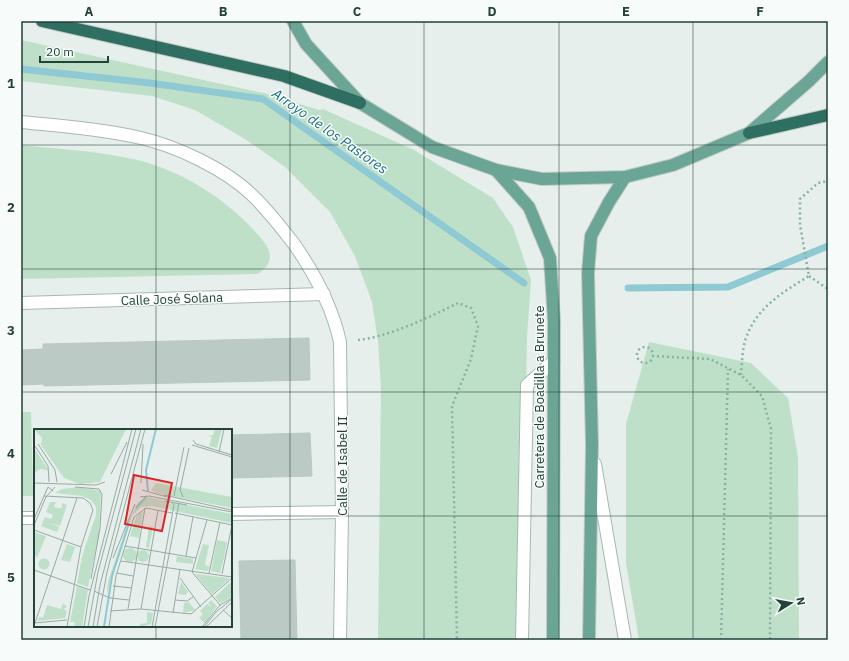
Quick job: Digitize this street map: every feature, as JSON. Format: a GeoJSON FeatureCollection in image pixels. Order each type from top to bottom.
{"type":"FeatureCollection","features":[{"type":"Feature","properties":{"kind":"highway"},"geometry":{"type":"LineString","coordinates":[[42,21],[284,76],[360,103]]}},
{"type":"Feature","properties":{"kind":"highway"},"geometry":{"type":"LineString","coordinates":[[749,133],[828,115]]}},
{"type":"Feature","properties":{"kind":"main road"},"geometry":{"type":"LineString","coordinates":[[293,21],[306,44],[360,103],[432,147],[496,170],[542,179],[625,177],[673,165],[749,133],[809,81],[828,62]]}},
{"type":"Feature","properties":{"kind":"main road","name":"Carretera de Boadilla a Brunete"},"geometry":{"type":"LineString","coordinates":[[496,170],[529,207],[550,258],[554,321],[553,640]]}},
{"type":"Feature","properties":{"kind":"main road"},"geometry":{"type":"LineString","coordinates":[[589,640],[592,445],[588,273],[591,236],[609,202],[625,177]]}},
{"type":"Feature","properties":{"kind":"street","name":"Calle de Isabel II"},"geometry":{"type":"LineString","coordinates":[[21,122],[99,130],[142,138],[192,156],[219,171],[250,193],[282,227],[307,263],[334,316],[340,342],[342,512],[340,640]]}},
{"type":"Feature","properties":{"kind":"street","name":"Calle José Solana"},"geometry":{"type":"LineString","coordinates":[[21,302],[324,294]]}},
{"type":"Feature","properties":{"kind":"street"},"geometry":{"type":"LineString","coordinates":[[522,640],[527,385],[554,361]]}},
{"type":"Feature","properties":{"kind":"street"},"geometry":{"type":"LineString","coordinates":[[592,445],[625,640]]}},
{"type":"Feature","properties":{"kind":"street"},"geometry":{"type":"LineString","coordinates":[[232,514],[342,512]]}},
{"type":"Feature","properties":{"kind":"street"},"geometry":{"type":"LineString","coordinates":[[21,518],[34,518]]}},
{"type":"Feature","properties":{"kind":"path"},"geometry":{"type":"LineString","coordinates":[[828,181],[818,183],[800,200],[800,225],[809,276],[828,289]]}},
{"type":"Feature","properties":{"kind":"path"},"geometry":{"type":"LineString","coordinates":[[740,375],[746,339],[758,314],[777,295],[809,276]]}},
{"type":"Feature","properties":{"kind":"path"},"geometry":{"type":"LineString","coordinates":[[377,337],[437,314],[458,304],[471,308],[478,326],[471,360],[452,406],[457,640]]}},
{"type":"Feature","properties":{"kind":"path"},"geometry":{"type":"LineString","coordinates":[[643,347],[648,347],[652,351],[652,356],[648,362],[643,362],[638,360],[637,352],[643,347]]}},
{"type":"Feature","properties":{"kind":"path"},"geometry":{"type":"LineString","coordinates":[[652,356],[710,359],[740,375],[762,396],[771,429],[770,640]]}},
{"type":"Feature","properties":{"kind":"path"},"geometry":{"type":"LineString","coordinates":[[721,640],[728,368]]}},
{"type":"Feature","properties":{"kind":"green space"},"geometry":{"type":"Polygon","coordinates":[[[21,40],[268,94],[319,110],[323,109],[414,150],[493,198],[513,227],[531,280],[527,336],[522,640],[378,640],[381,388],[378,341],[372,302],[355,256],[330,212],[285,167],[245,139],[195,110],[152,96],[21,81],[21,40]]]}},
{"type":"Feature","properties":{"kind":"green space"},"geometry":{"type":"Polygon","coordinates":[[[21,145],[119,156],[152,164],[170,171],[205,190],[222,201],[237,214],[264,242],[269,251],[270,260],[265,268],[257,274],[21,279],[21,145]]]}},
{"type":"Feature","properties":{"kind":"green space"},"geometry":{"type":"Polygon","coordinates":[[[649,342],[751,363],[788,398],[798,458],[799,640],[639,640],[626,563],[626,424],[649,342]]]}},
{"type":"Feature","properties":{"kind":"green space"},"geometry":{"type":"Polygon","coordinates":[[[21,412],[31,412],[33,496],[21,496],[21,412]]]}},
{"type":"Feature","properties":{"kind":"building"},"geometry":{"type":"Polygon","coordinates":[[[309,338],[310,380],[44,386],[44,384],[21,385],[21,350],[43,349],[43,344],[309,338]]]}},
{"type":"Feature","properties":{"kind":"building"},"geometry":{"type":"Polygon","coordinates":[[[310,433],[312,476],[232,478],[232,435],[310,433]]]}},
{"type":"Feature","properties":{"kind":"building"},"geometry":{"type":"Polygon","coordinates":[[[295,560],[297,640],[241,640],[239,561],[295,560]]]}},
{"type":"Feature","properties":{"kind":"waterway","name":"Arroyo de los Pastores"},"geometry":{"type":"LineString","coordinates":[[21,69],[150,83],[263,99],[524,283]]}},
{"type":"Feature","properties":{"kind":"waterway","name":"Arroyo de los Pastores"},"geometry":{"type":"LineString","coordinates":[[628,288],[728,287],[828,246]]}}]}
